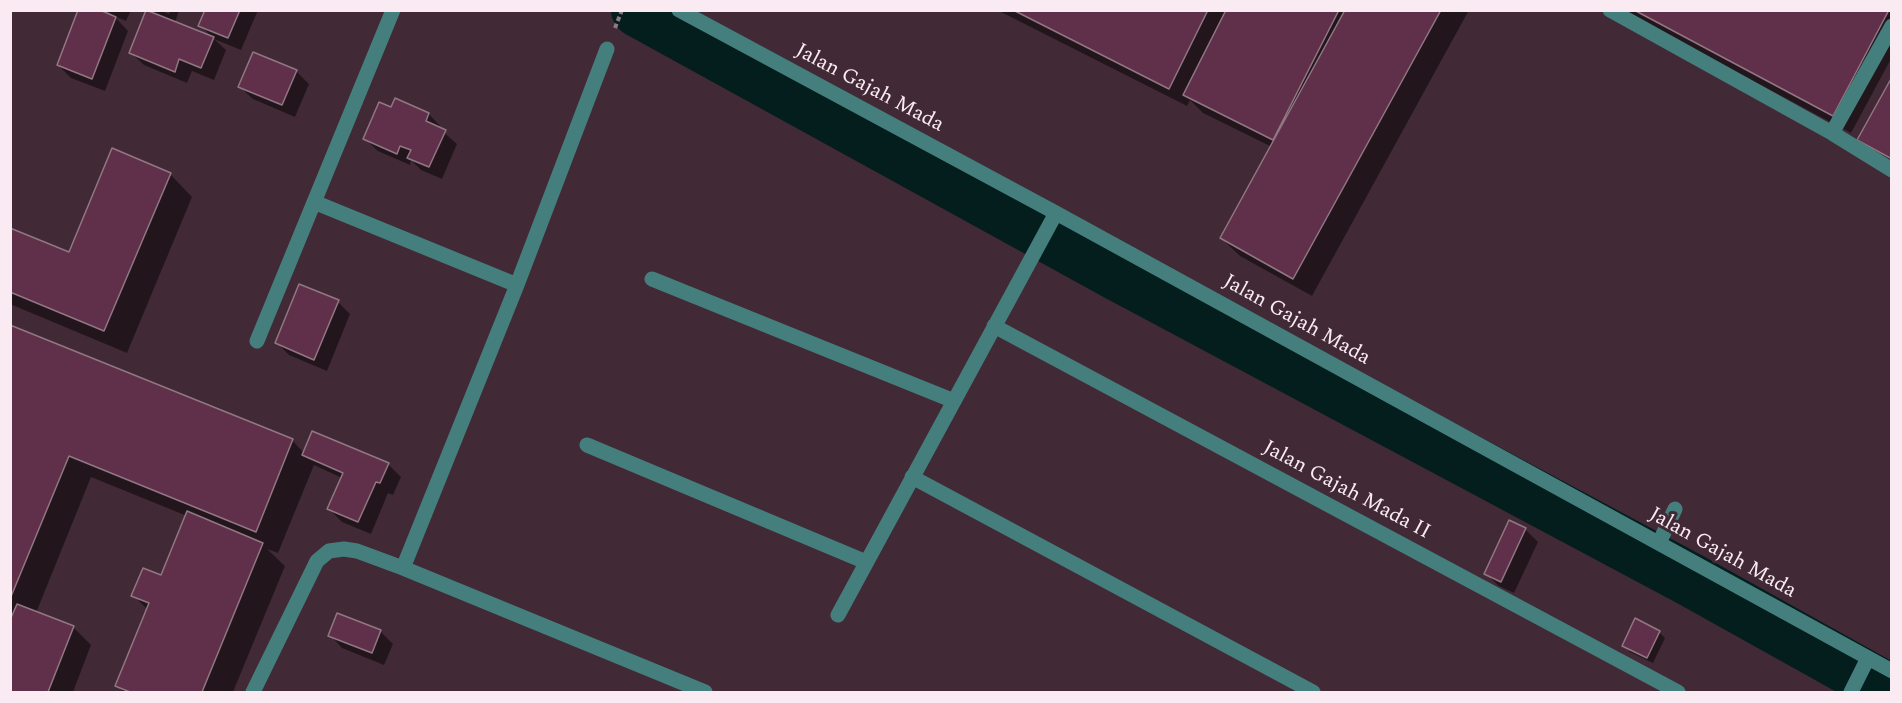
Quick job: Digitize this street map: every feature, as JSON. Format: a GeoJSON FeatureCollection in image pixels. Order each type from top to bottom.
{"type":"FeatureCollection","features":[{"type":"Feature","properties":{"kind":"street"},"geometry":{"type":"LineString","coordinates":[[257,342],[393,10]]}},
{"type":"Feature","properties":{"kind":"street","name":"Jalan Gajah Mada"},"geometry":{"type":"LineString","coordinates":[[679,10],[1659,543],[1866,661],[1892,670]]}},
{"type":"Feature","properties":{"kind":"street"},"geometry":{"type":"LineString","coordinates":[[1610,10],[1833,134],[1892,170]]}},
{"type":"Feature","properties":{"kind":"street"},"geometry":{"type":"LineString","coordinates":[[1833,134],[1892,26]]}},
{"type":"Feature","properties":{"kind":"street"},"geometry":{"type":"LineString","coordinates":[[403,568],[517,285],[607,49]]}},
{"type":"Feature","properties":{"kind":"street"},"geometry":{"type":"LineString","coordinates":[[315,202],[517,285]]}},
{"type":"Feature","properties":{"kind":"street"},"geometry":{"type":"LineString","coordinates":[[838,615],[1056,213]]}},
{"type":"Feature","properties":{"kind":"street"},"geometry":{"type":"LineString","coordinates":[[652,279],[954,401]]}},
{"type":"Feature","properties":{"kind":"street","name":"Jalan Gajah Mada II"},"geometry":{"type":"LineString","coordinates":[[994,326],[1678,693]]}},
{"type":"Feature","properties":{"kind":"street"},"geometry":{"type":"LineString","coordinates":[[587,445],[866,562]]}},
{"type":"Feature","properties":{"kind":"street"},"geometry":{"type":"LineString","coordinates":[[912,477],[1313,693]]}},
{"type":"Feature","properties":{"kind":"street"},"geometry":{"type":"LineString","coordinates":[[1659,543],[1675,509]]}},
{"type":"Feature","properties":{"kind":"street"},"geometry":{"type":"LineString","coordinates":[[253,693],[317,561],[329,551],[344,549],[357,551],[403,568],[705,693]]}},
{"type":"Feature","properties":{"kind":"street"},"geometry":{"type":"LineString","coordinates":[[1854,686],[1866,661]]}},
{"type":"Feature","properties":{"kind":"path"},"geometry":{"type":"LineString","coordinates":[[615,28],[622,10]]}},
{"type":"Feature","properties":{"kind":"building"},"geometry":{"type":"Polygon","coordinates":[[[78,10],[100,10],[116,17],[92,79],[57,65],[78,10]]]}},
{"type":"Feature","properties":{"kind":"building"},"geometry":{"type":"Polygon","coordinates":[[[146,10],[214,37],[201,68],[179,59],[175,72],[129,53],[146,10]]]}},
{"type":"Feature","properties":{"kind":"building"},"geometry":{"type":"Polygon","coordinates":[[[205,10],[240,10],[228,38],[198,26],[205,10]]]}},
{"type":"Feature","properties":{"kind":"building"},"geometry":{"type":"Polygon","coordinates":[[[1013,10],[1208,10],[1169,89],[1013,10]]]}},
{"type":"Feature","properties":{"kind":"building"},"geometry":{"type":"Polygon","coordinates":[[[1226,10],[1339,10],[1273,140],[1183,95],[1226,10]]]}},
{"type":"Feature","properties":{"kind":"building"},"geometry":{"type":"Polygon","coordinates":[[[1345,10],[1441,10],[1293,279],[1220,238],[1345,10]]]}},
{"type":"Feature","properties":{"kind":"building"},"geometry":{"type":"Polygon","coordinates":[[[1634,10],[1889,10],[1833,116],[1634,10]]]}},
{"type":"Feature","properties":{"kind":"building"},"geometry":{"type":"Polygon","coordinates":[[[253,52],[297,70],[282,105],[238,87],[253,52]]]}},
{"type":"Feature","properties":{"kind":"building"},"geometry":{"type":"Polygon","coordinates":[[[1892,77],[1892,159],[1857,140],[1892,77]]]}},
{"type":"Feature","properties":{"kind":"building"},"geometry":{"type":"Polygon","coordinates":[[[395,98],[429,113],[426,121],[446,130],[429,167],[407,158],[411,150],[400,146],[397,154],[363,139],[379,102],[391,107],[395,98]]]}},
{"type":"Feature","properties":{"kind":"building"},"geometry":{"type":"Polygon","coordinates":[[[112,148],[171,173],[104,331],[10,292],[10,228],[69,252],[112,148]]]}},
{"type":"Feature","properties":{"kind":"building"},"geometry":{"type":"Polygon","coordinates":[[[299,284],[339,300],[314,360],[275,343],[299,284]]]}},
{"type":"Feature","properties":{"kind":"building"},"geometry":{"type":"Polygon","coordinates":[[[10,325],[293,439],[256,532],[69,456],[10,599],[10,325]]]}},
{"type":"Feature","properties":{"kind":"building"},"geometry":{"type":"Polygon","coordinates":[[[312,431],[389,463],[380,483],[376,482],[358,522],[327,509],[343,473],[302,455],[312,431]]]}},
{"type":"Feature","properties":{"kind":"building"},"geometry":{"type":"Polygon","coordinates":[[[187,511],[263,543],[202,692],[130,692],[115,686],[149,603],[131,596],[143,568],[161,575],[187,511]]]}},
{"type":"Feature","properties":{"kind":"building"},"geometry":{"type":"Polygon","coordinates":[[[1509,520],[1526,528],[1501,582],[1484,574],[1509,520]]]}},
{"type":"Feature","properties":{"kind":"building"},"geometry":{"type":"Polygon","coordinates":[[[17,604],[74,626],[48,692],[10,692],[10,620],[17,604]]]}},
{"type":"Feature","properties":{"kind":"building"},"geometry":{"type":"Polygon","coordinates":[[[337,613],[381,630],[372,653],[328,636],[337,613]]]}},
{"type":"Feature","properties":{"kind":"building"},"geometry":{"type":"Polygon","coordinates":[[[1635,618],[1660,631],[1647,658],[1622,646],[1635,618]]]}},
{"type":"Feature","properties":{"kind":"waterway"},"geometry":{"type":"LineString","coordinates":[[638,10],[1116,273],[1691,580],[1892,692]]}}]}
